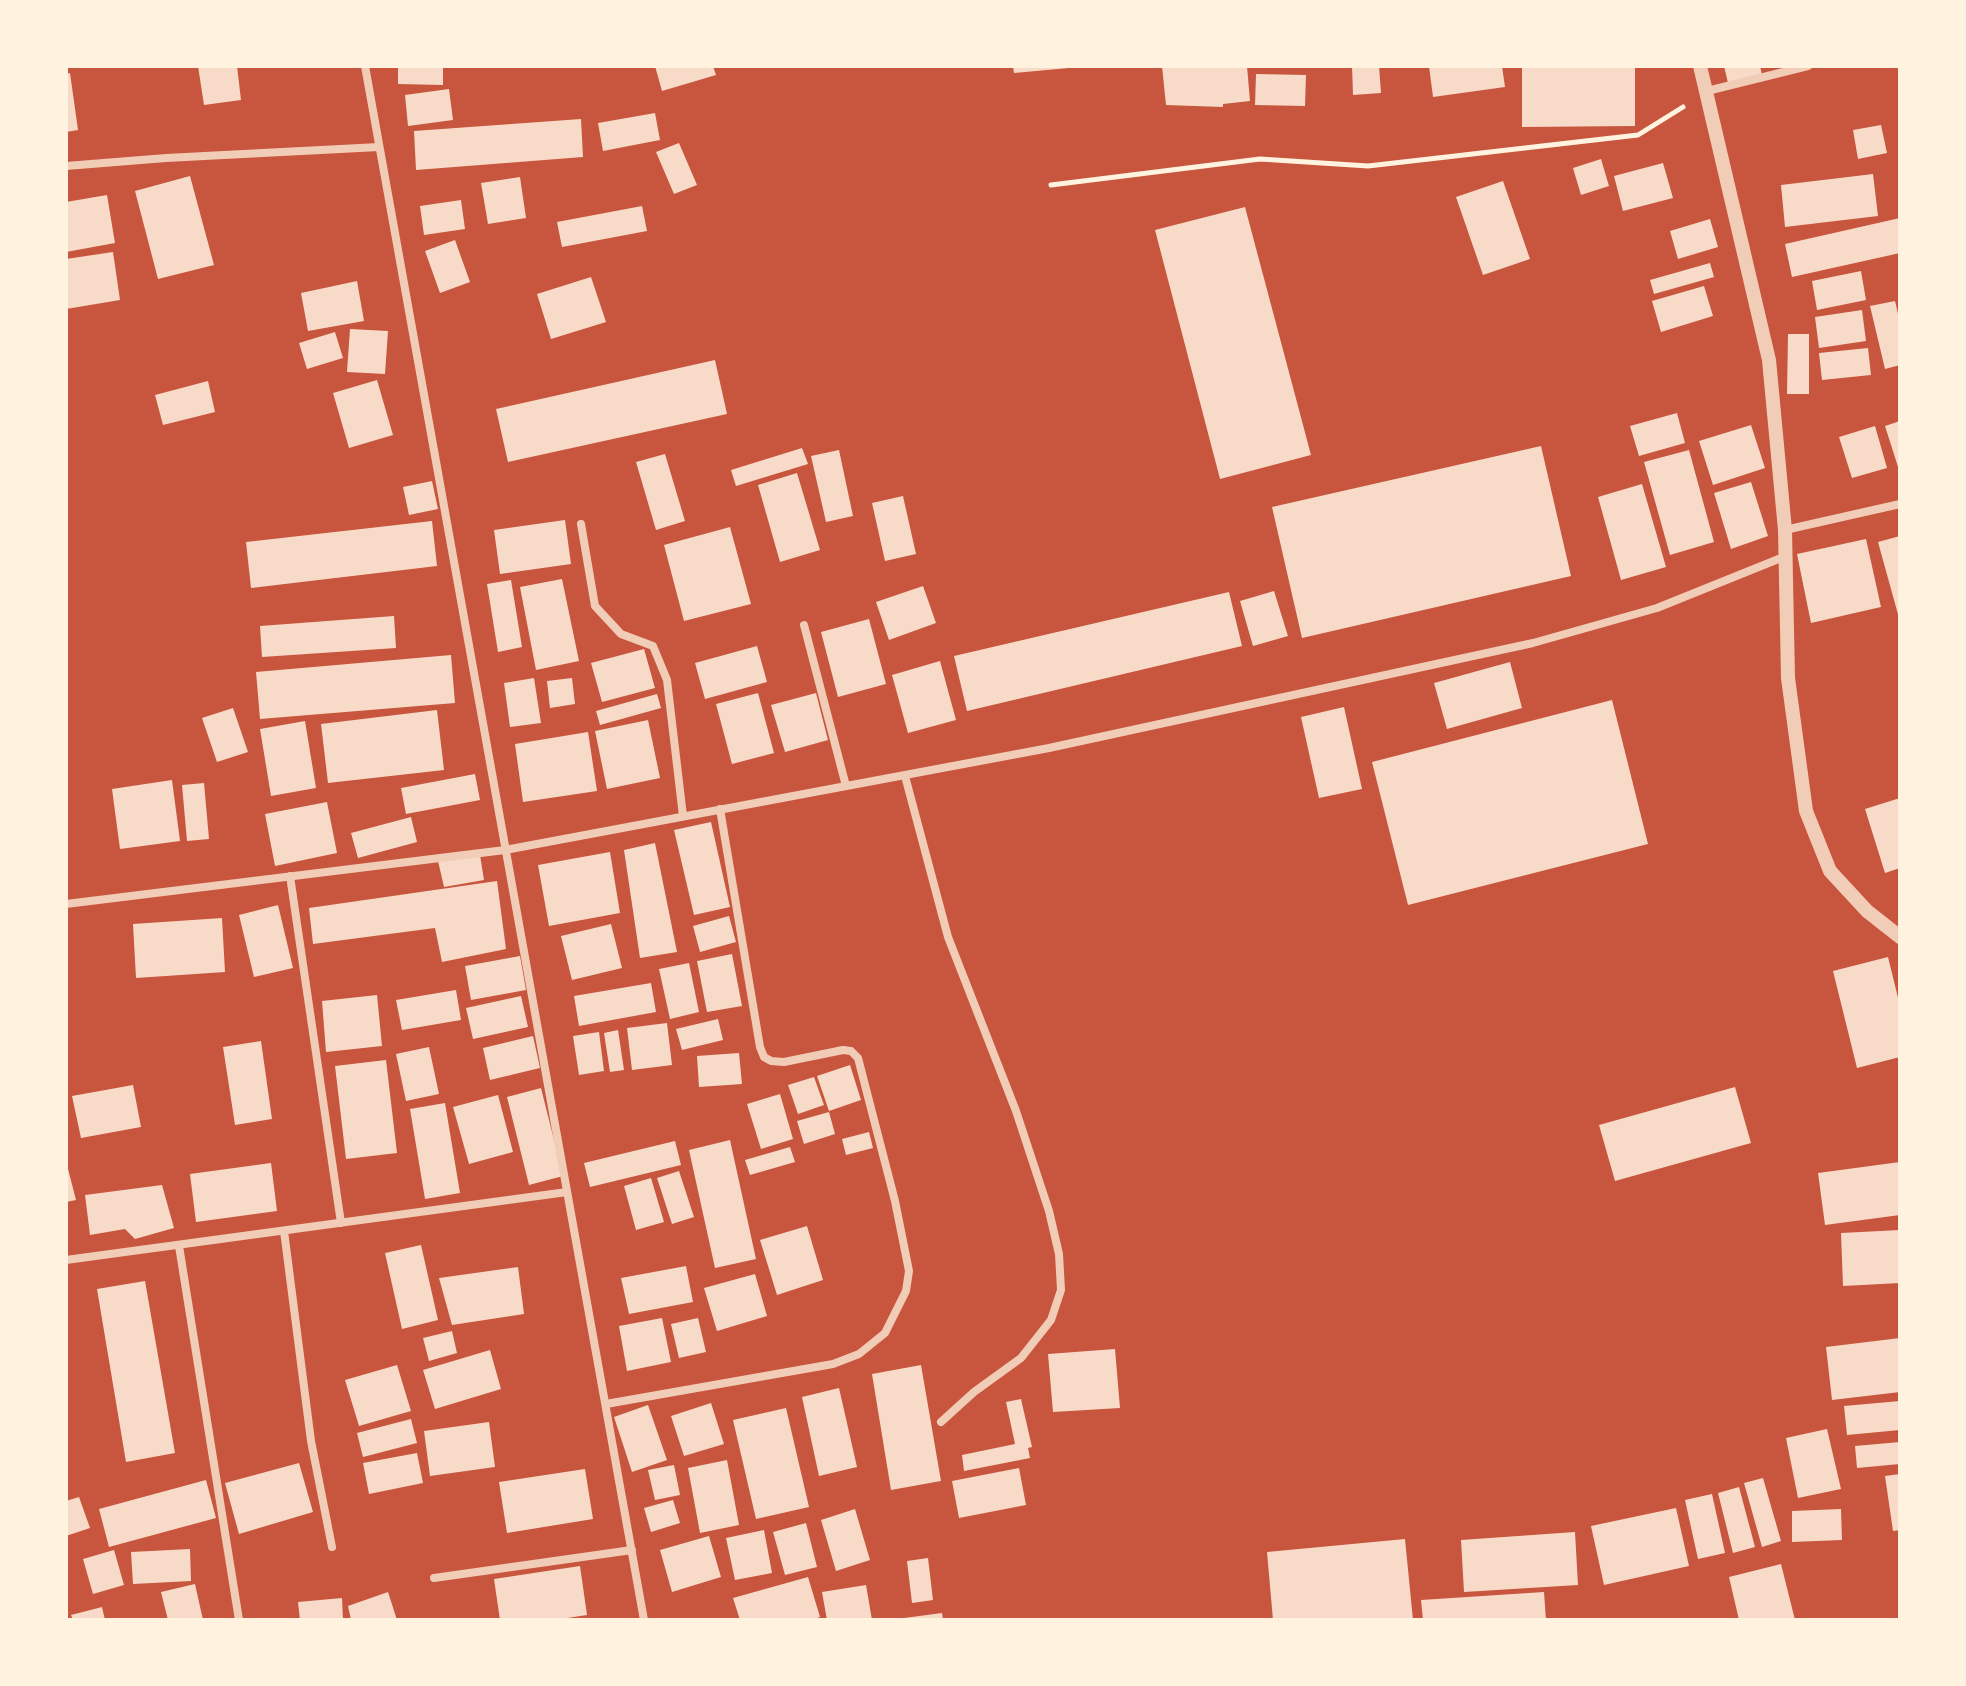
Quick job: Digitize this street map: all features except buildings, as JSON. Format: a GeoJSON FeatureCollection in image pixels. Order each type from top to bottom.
{"type":"FeatureCollection","features":[{"type":"Feature","properties":{"kind":"street"},"geometry":{"type":"LineString","coordinates":[[365,66],[644,1620]]}},
{"type":"Feature","properties":{"kind":"street"},"geometry":{"type":"LineString","coordinates":[[1700,66],[1769,360],[1785,530],[1788,678],[1806,811],[1830,871],[1867,911],[1900,937]]}},
{"type":"Feature","properties":{"kind":"street"},"geometry":{"type":"LineString","coordinates":[[1707,91],[1808,66]]}},
{"type":"Feature","properties":{"kind":"street"},"geometry":{"type":"LineString","coordinates":[[66,166],[379,147]]}},
{"type":"Feature","properties":{"kind":"street"},"geometry":{"type":"LineString","coordinates":[[1785,530],[1900,504]]}},
{"type":"Feature","properties":{"kind":"street"},"geometry":{"type":"LineString","coordinates":[[581,524],[595,606],[621,634],[653,646],[667,680],[683,816]]}},
{"type":"Feature","properties":{"kind":"street"},"geometry":{"type":"LineString","coordinates":[[66,904],[505,850],[1049,748],[1533,643],[1657,608],[1786,556]]}},
{"type":"Feature","properties":{"kind":"street"},"geometry":{"type":"LineString","coordinates":[[804,625],[846,786]]}},
{"type":"Feature","properties":{"kind":"street"},"geometry":{"type":"LineString","coordinates":[[905,776],[948,937],[1021,1125],[1049,1211],[1059,1254],[1061,1290],[1051,1320],[1021,1358],[974,1392],[941,1422]]}},
{"type":"Feature","properties":{"kind":"street"},"geometry":{"type":"LineString","coordinates":[[606,1404],[833,1364],[859,1354],[885,1333],[906,1291],[909,1271],[895,1201],[858,1058],[851,1051],[843,1050],[784,1062],[771,1061],[764,1057],[760,1047],[720,809]]}},
{"type":"Feature","properties":{"kind":"street"},"geometry":{"type":"LineString","coordinates":[[290,876],[341,1223]]}},
{"type":"Feature","properties":{"kind":"street"},"geometry":{"type":"LineString","coordinates":[[66,1260],[567,1192]]}},
{"type":"Feature","properties":{"kind":"street"},"geometry":{"type":"LineString","coordinates":[[284,1231],[311,1441],[332,1547]]}},
{"type":"Feature","properties":{"kind":"street"},"geometry":{"type":"LineString","coordinates":[[179,1246],[239,1620]]}},
{"type":"Feature","properties":{"kind":"street"},"geometry":{"type":"LineString","coordinates":[[434,1578],[632,1550]]}},
{"type":"Feature","properties":{"kind":"path"},"geometry":{"type":"LineString","coordinates":[[1051,185],[1260,159],[1368,166],[1638,135],[1707,91]]}}]}
